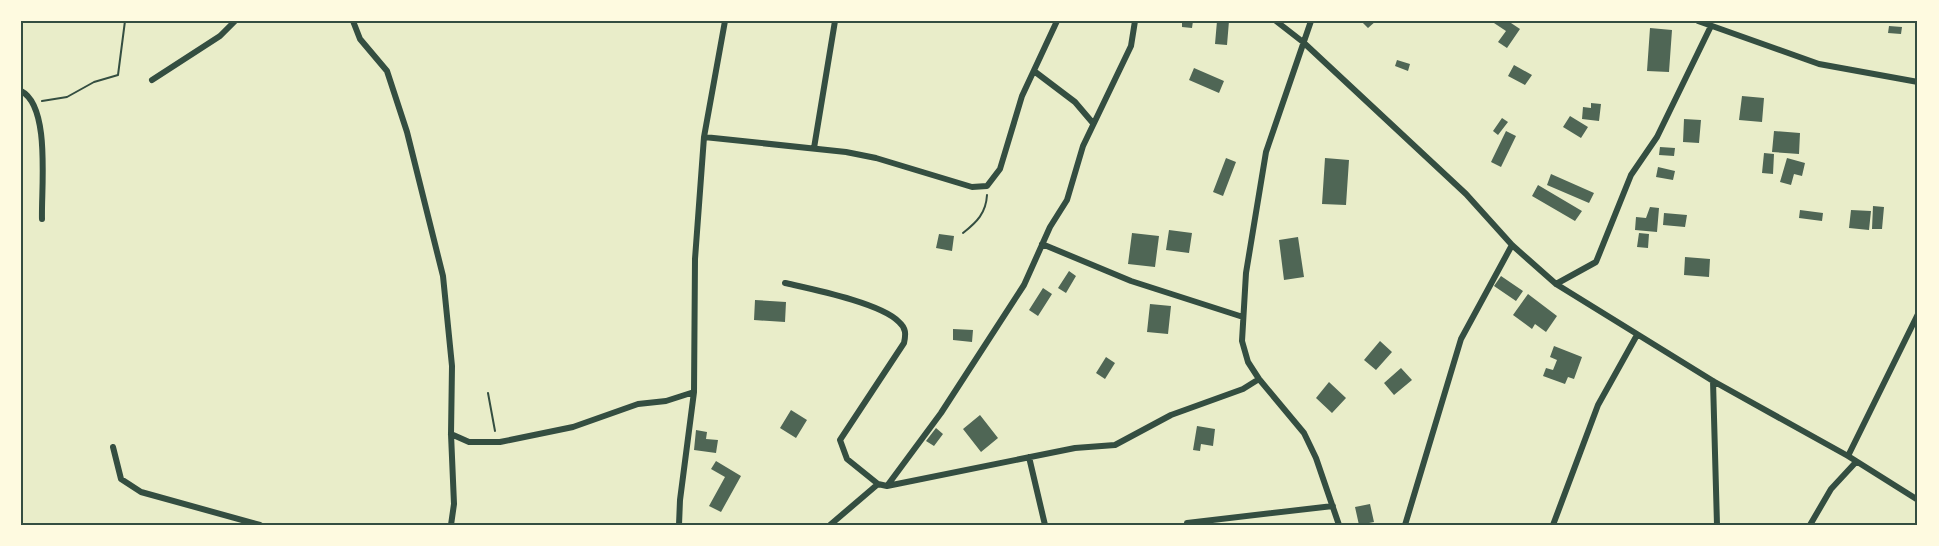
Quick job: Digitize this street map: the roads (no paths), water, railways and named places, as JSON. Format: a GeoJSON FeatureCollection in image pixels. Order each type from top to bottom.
{"type":"FeatureCollection","features":[{"type":"Feature","properties":{"kind":"street"},"geometry":{"type":"LineString","coordinates":[[152,80],[220,36],[231,28],[235,21]]}},
{"type":"Feature","properties":{"kind":"street"},"geometry":{"type":"LineString","coordinates":[[353,21],[360,39],[387,71],[407,132],[430,216],[443,276],[452,366],[451,434],[454,504],[451,525]]}},
{"type":"Feature","properties":{"kind":"street"},"geometry":{"type":"LineString","coordinates":[[679,525],[680,500],[694,392],[695,259],[704,136],[725,21]]}},
{"type":"Feature","properties":{"kind":"street"},"geometry":{"type":"LineString","coordinates":[[814,148],[835,21]]}},
{"type":"Feature","properties":{"kind":"street"},"geometry":{"type":"LineString","coordinates":[[704,136],[814,148],[876,158],[972,188],[987,186],[1000,169],[1022,96],[1057,21]]}},
{"type":"Feature","properties":{"kind":"street"},"geometry":{"type":"LineString","coordinates":[[887,486],[941,412],[1024,285],[1042,244],[1067,200],[1075,166],[1092,122],[1131,46],[1136,21]]}},
{"type":"Feature","properties":{"kind":"street"},"geometry":{"type":"LineString","coordinates":[[1276,21],[1303,42],[1466,194],[1512,245],[1556,284],[1713,381],[1848,456],[1918,500]]}},
{"type":"Feature","properties":{"kind":"street"},"geometry":{"type":"LineString","coordinates":[[1311,21],[1266,152],[1246,273],[1242,341],[1248,362],[1259,379],[1304,433],[1339,525]]}},
{"type":"Feature","properties":{"kind":"street"},"geometry":{"type":"LineString","coordinates":[[1698,21],[1819,64],[1918,82]]}},
{"type":"Feature","properties":{"kind":"street"},"geometry":{"type":"LineString","coordinates":[[1556,284],[1596,262],[1631,175],[1657,137],[1710,27]]}},
{"type":"Feature","properties":{"kind":"street"},"geometry":{"type":"LineString","coordinates":[[1034,70],[1075,102],[1092,122]]}},
{"type":"Feature","properties":{"kind":"street"},"geometry":{"type":"LineString","coordinates":[[21,91],[34,103],[41,126],[42,219]]}},
{"type":"Feature","properties":{"kind":"street"},"geometry":{"type":"LineString","coordinates":[[1042,244],[1131,281],[1243,317]]}},
{"type":"Feature","properties":{"kind":"street"},"geometry":{"type":"LineString","coordinates":[[1405,525],[1455,355],[1470,319],[1512,245]]}},
{"type":"Feature","properties":{"kind":"street"},"geometry":{"type":"LineString","coordinates":[[785,283],[825,291],[881,311],[898,320],[904,328],[906,334],[900,351],[840,440],[847,459],[878,484],[887,486],[1075,448],[1115,445],[1171,415],[1243,389],[1259,379]]}},
{"type":"Feature","properties":{"kind":"street"},"geometry":{"type":"LineString","coordinates":[[1848,456],[1918,314]]}},
{"type":"Feature","properties":{"kind":"street"},"geometry":{"type":"LineString","coordinates":[[1553,525],[1598,405],[1637,335]]}},
{"type":"Feature","properties":{"kind":"street"},"geometry":{"type":"LineString","coordinates":[[1713,381],[1717,525]]}},
{"type":"Feature","properties":{"kind":"street"},"geometry":{"type":"LineString","coordinates":[[451,434],[469,442],[500,442],[573,427],[627,408],[666,401],[694,392]]}},
{"type":"Feature","properties":{"kind":"street"},"geometry":{"type":"LineString","coordinates":[[113,447],[121,479],[141,492],[260,525]]}},
{"type":"Feature","properties":{"kind":"street"},"geometry":{"type":"LineString","coordinates":[[1029,457],[1045,525]]}},
{"type":"Feature","properties":{"kind":"street"},"geometry":{"type":"LineString","coordinates":[[1810,525],[1832,489],[1856,462]]}},
{"type":"Feature","properties":{"kind":"street"},"geometry":{"type":"LineString","coordinates":[[830,525],[878,484]]}},
{"type":"Feature","properties":{"kind":"street"},"geometry":{"type":"LineString","coordinates":[[1187,523],[1333,506]]}}]}
